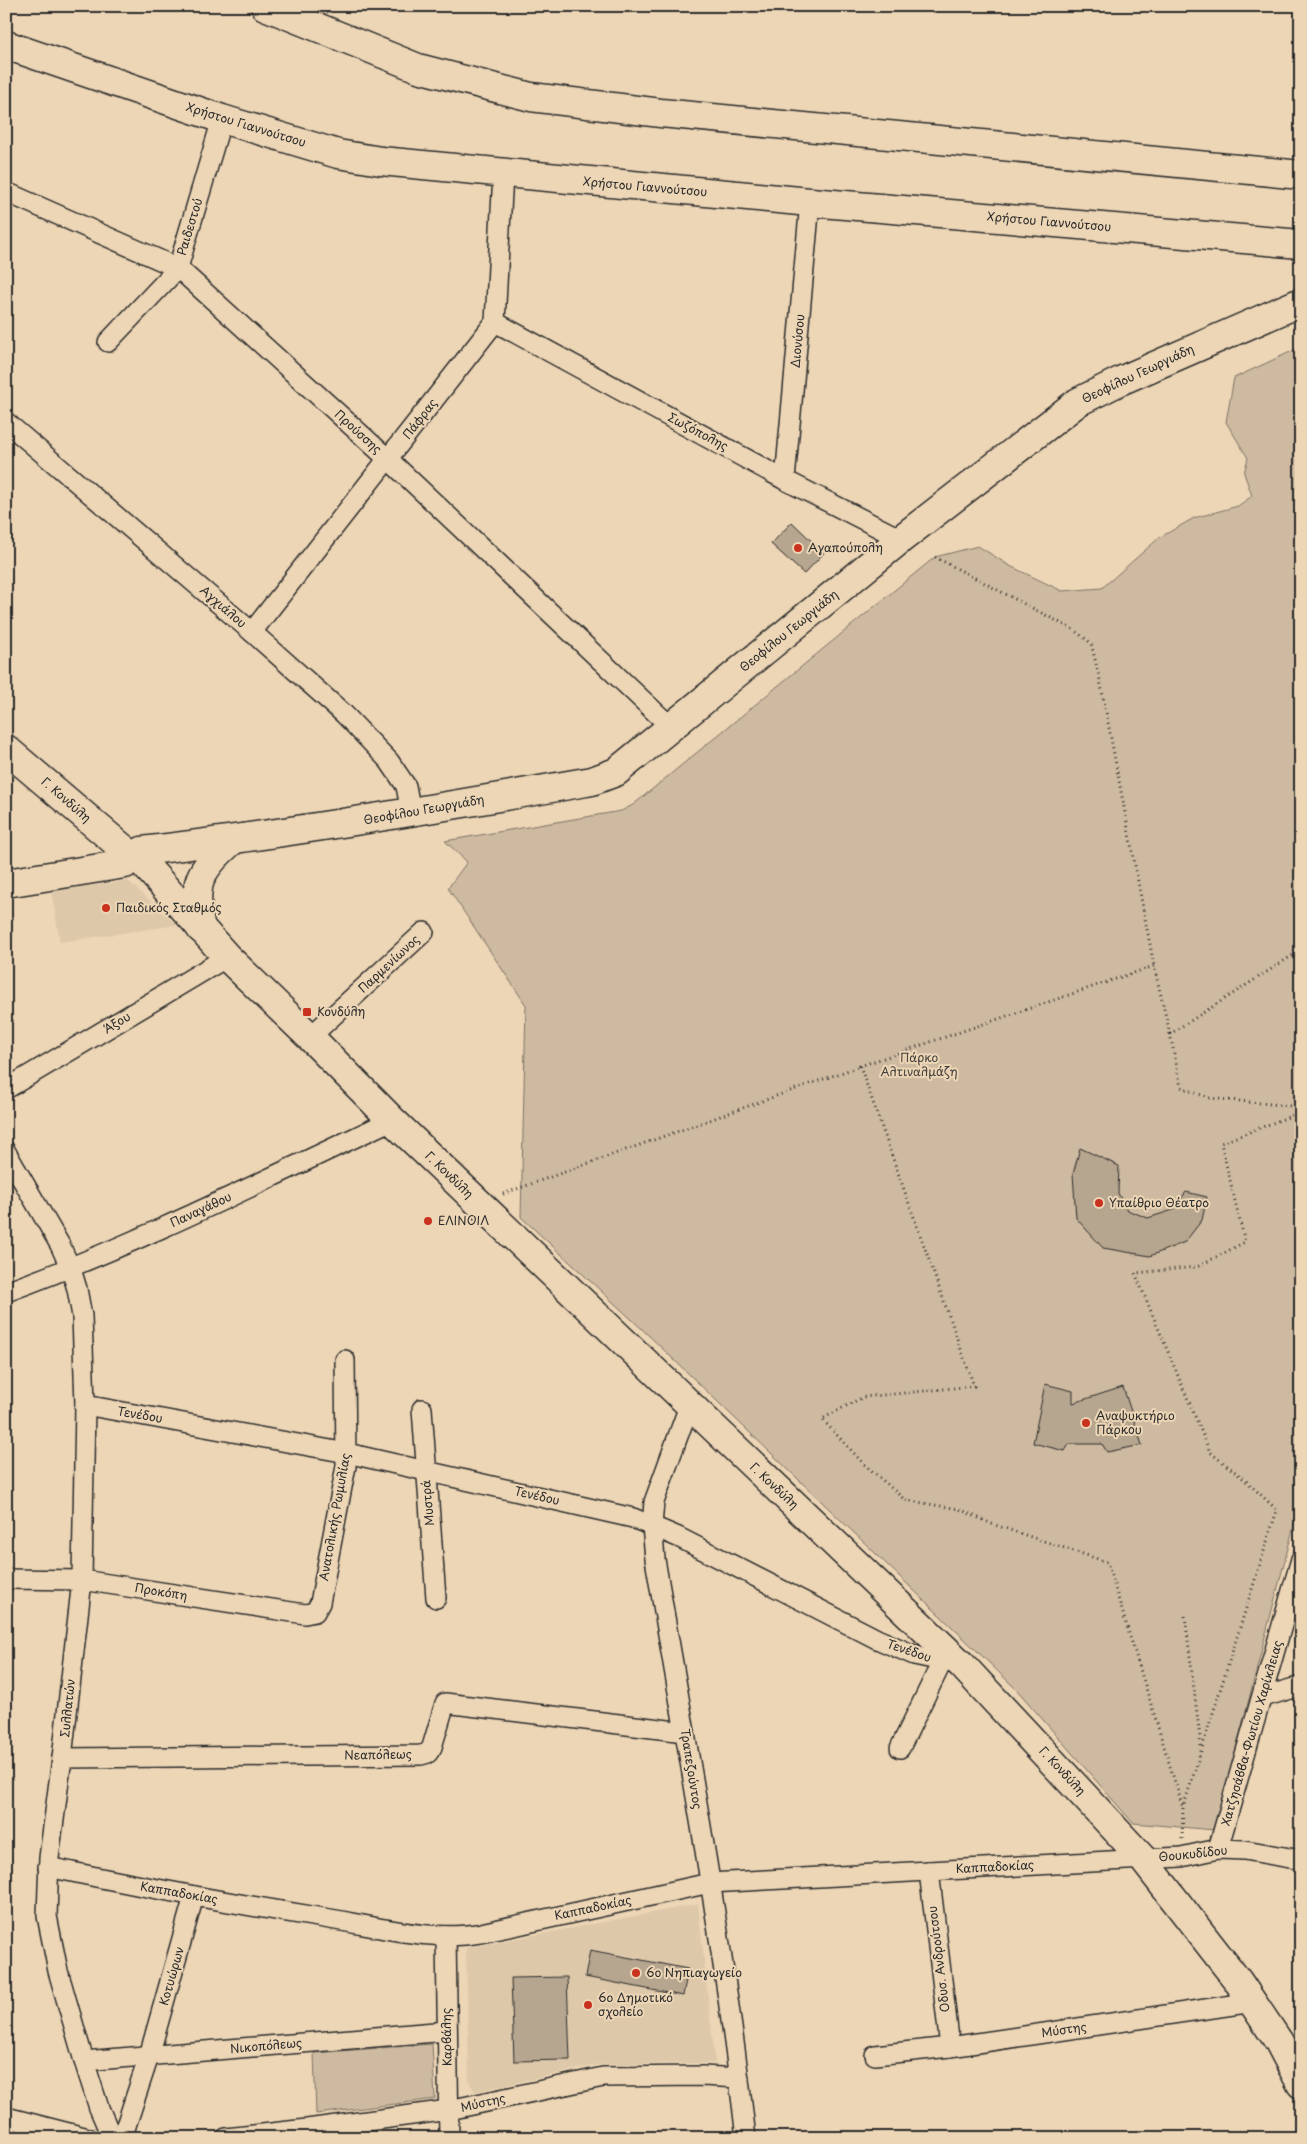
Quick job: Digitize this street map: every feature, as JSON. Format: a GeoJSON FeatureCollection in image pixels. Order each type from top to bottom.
{"type":"FeatureCollection","features":[{"type":"Feature","properties":{"kind":"street"},"geometry":{"type":"LineString","coordinates":[[265,6],[418,68],[531,97],[671,114],[1301,174]]}},
{"type":"Feature","properties":{"kind":"street","name":"Χρήστου Γιαννούτσου"},"geometry":{"type":"LineString","coordinates":[[6,45],[222,119],[338,154],[381,161],[810,202],[1301,244]]}},
{"type":"Feature","properties":{"kind":"street","name":"Ραιδεστού"},"geometry":{"type":"LineString","coordinates":[[108,342],[178,268],[222,119]]}},
{"type":"Feature","properties":{"kind":"street"},"geometry":{"type":"LineString","coordinates":[[495,322],[503,174]]}},
{"type":"Feature","properties":{"kind":"street","name":"Προύσσης"},"geometry":{"type":"LineString","coordinates":[[6,192],[178,268],[388,460],[672,728]]}},
{"type":"Feature","properties":{"kind":"street","name":"Διονύσου"},"geometry":{"type":"LineString","coordinates":[[785,480],[810,202]]}},
{"type":"Feature","properties":{"kind":"street","name":"Θεοφίλου Γεωργιάδη"},"geometry":{"type":"LineString","coordinates":[[6,882],[233,840],[411,813],[603,778],[616,772],[672,728],[901,539],[1078,402],[1120,380],[1301,302]]}},
{"type":"Feature","properties":{"kind":"street","name":"Πάφρας"},"geometry":{"type":"LineString","coordinates":[[252,632],[495,322]]}},
{"type":"Feature","properties":{"kind":"street","name":"Σωζόπολης"},"geometry":{"type":"LineString","coordinates":[[495,322],[785,480],[901,539]]}},
{"type":"Feature","properties":{"kind":"street","name":"Αγχιάλου"},"geometry":{"type":"LineString","coordinates":[[6,422],[252,632],[344,714],[389,761],[406,786],[411,813]]}},
{"type":"Feature","properties":{"kind":"street","name":"Γ. Κονδύλη"},"geometry":{"type":"LineString","coordinates":[[6,749],[134,859],[227,957],[310,1036],[392,1120],[952,1663],[1144,1859],[1253,2002],[1279,2042],[1301,2084]]}},
{"type":"Feature","properties":{"kind":"street"},"geometry":{"type":"LineString","coordinates":[[201,929],[196,900],[201,876],[217,854],[233,840]]}},
{"type":"Feature","properties":{"kind":"street","name":"Παρμενίωνος"},"geometry":{"type":"LineString","coordinates":[[310,1036],[424,932]]}},
{"type":"Feature","properties":{"kind":"street","name":"Άξου"},"geometry":{"type":"LineString","coordinates":[[6,1089],[227,957]]}},
{"type":"Feature","properties":{"kind":"street","name":"Παναγάθου"},"geometry":{"type":"LineString","coordinates":[[6,1292],[71,1269],[132,1242],[392,1120]]}},
{"type":"Feature","properties":{"kind":"street"},"geometry":{"type":"LineString","coordinates":[[6,1152],[60,1245],[71,1269]]}},
{"type":"Feature","properties":{"kind":"street","name":"Συλλατών"},"geometry":{"type":"LineString","coordinates":[[71,1269],[82,1316],[85,1405],[82,1580],[48,1867],[47,1896],[49,1930],[58,1971],[99,2108],[112,2138]]}},
{"type":"Feature","properties":{"kind":"street","name":"Ανατολικής Ρωμυλίας"},"geometry":{"type":"LineString","coordinates":[[315,1612],[320,1604],[345,1475],[347,1453],[344,1360]]}},
{"type":"Feature","properties":{"kind":"street","name":"Τενέδου"},"geometry":{"type":"LineString","coordinates":[[85,1405],[347,1453],[633,1518],[877,1639],[914,1655],[952,1663]]}},
{"type":"Feature","properties":{"kind":"street","name":"Τραπεζούντος"},"geometry":{"type":"LineString","coordinates":[[689,1406],[654,1502],[652,1526],[740,2078],[746,2138]]}},
{"type":"Feature","properties":{"kind":"street","name":"Μυστρά"},"geometry":{"type":"LineString","coordinates":[[422,1409],[436,1598]]}},
{"type":"Feature","properties":{"kind":"street","name":"Χατζησάββα-Φωτίου Χαρίκλειας"},"geometry":{"type":"LineString","coordinates":[[1218,1849],[1301,1559]]}},
{"type":"Feature","properties":{"kind":"street","name":"Προκόπη"},"geometry":{"type":"LineString","coordinates":[[6,1579],[82,1580],[305,1614],[315,1612]]}},
{"type":"Feature","properties":{"kind":"street"},"geometry":{"type":"LineString","coordinates":[[900,1748],[952,1663]]}},
{"type":"Feature","properties":{"kind":"street"},"geometry":{"type":"LineString","coordinates":[[1262,1697],[1301,1686]]}},
{"type":"Feature","properties":{"kind":"street","name":"Νεαπόλεως"},"geometry":{"type":"LineString","coordinates":[[62,1758],[421,1755],[428,1753],[432,1747],[445,1704],[685,1732]]}},
{"type":"Feature","properties":{"kind":"street","name":"Θουκυδίδου"},"geometry":{"type":"LineString","coordinates":[[1144,1859],[1181,1857],[1218,1849],[1246,1850],[1301,1860]]}},
{"type":"Feature","properties":{"kind":"street","name":"Καππαδοκίας"},"geometry":{"type":"LineString","coordinates":[[48,1867],[194,1896],[410,1932],[446,1936],[480,1933],[710,1883],[1144,1859]]}},
{"type":"Feature","properties":{"kind":"street","name":"Οδυσ. Ανδρούτσου"},"geometry":{"type":"LineString","coordinates":[[929,1871],[950,2047]]}},
{"type":"Feature","properties":{"kind":"street","name":"Κοτυώρων"},"geometry":{"type":"LineString","coordinates":[[122,2138],[149,2056],[194,1896]]}},
{"type":"Feature","properties":{"kind":"street","name":"Καρβάλης"},"geometry":{"type":"LineString","coordinates":[[446,1936],[449,2138]]}},
{"type":"Feature","properties":{"kind":"street","name":"Μύστης"},"geometry":{"type":"LineString","coordinates":[[875,2055],[950,2047],[1253,2002]]}},
{"type":"Feature","properties":{"kind":"street","name":"Νικοπόλεως"},"geometry":{"type":"LineString","coordinates":[[84,2061],[447,2030]]}},
{"type":"Feature","properties":{"kind":"street","name":"Μύστης"},"geometry":{"type":"LineString","coordinates":[[226,2138],[307,2134],[449,2110],[603,2077],[703,2076],[740,2078]]}},
{"type":"Feature","properties":{"kind":"street"},"geometry":{"type":"LineString","coordinates":[[6,2117],[88,2138]]}},
{"type":"Feature","properties":{"kind":"path"},"geometry":{"type":"LineString","coordinates":[[934,557],[1074,630],[1091,643],[1102,690],[1154,966],[1181,1087],[1209,1098],[1301,1107]]}},
{"type":"Feature","properties":{"kind":"path"},"geometry":{"type":"LineString","coordinates":[[1170,1034],[1301,950]]}},
{"type":"Feature","properties":{"kind":"path"},"geometry":{"type":"LineString","coordinates":[[479,1203],[860,1066],[1154,966]]}},
{"type":"Feature","properties":{"kind":"path"},"geometry":{"type":"LineString","coordinates":[[860,1066],[974,1386],[863,1396],[822,1419],[863,1463],[905,1500],[959,1509],[992,1524],[1107,1562],[1183,1808]]}},
{"type":"Feature","properties":{"kind":"path"},"geometry":{"type":"LineString","coordinates":[[1181,1857],[1183,1808],[1277,1510],[1244,1478],[1210,1452],[1135,1273],[1197,1267],[1245,1242],[1221,1143],[1301,1112]]}},
{"type":"Feature","properties":{"kind":"path"},"geometry":{"type":"LineString","coordinates":[[1185,1616],[1201,1750]]}},
{"type":"Feature","properties":{"kind":"shaded area","name":"Παιδικός Σταθμός"},"geometry":{"type":"Polygon","coordinates":[[[128,881],[177,925],[60,942],[51,891],[128,881]]]}},
{"type":"Feature","properties":{"kind":"shaded area","name":"6ο Δημοτικό σχολείο"},"geometry":{"type":"Polygon","coordinates":[[[698,1904],[715,2063],[597,2065],[475,2092],[469,2082],[466,1948],[698,1904]]]}},
{"type":"Feature","properties":{"kind":"green space","name":"Πάρκο Αλτιναλμάζη"},"geometry":{"type":"Polygon","coordinates":[[[1301,347],[1301,1498],[1215,1830],[1133,1823],[1017,1690],[642,1329],[521,1217],[526,1005],[448,888],[467,862],[445,841],[621,811],[633,805],[935,557],[978,546],[1010,566],[1062,591],[1102,588],[1159,538],[1194,518],[1238,506],[1252,496],[1244,473],[1248,458],[1226,422],[1234,378],[1301,347]]]}},
{"type":"Feature","properties":{"kind":"green space"},"geometry":{"type":"Polygon","coordinates":[[[432,2044],[435,2099],[316,2114],[314,2053],[432,2044]]]}},
{"type":"Feature","properties":{"kind":"building","name":"Αγαπούπολη"},"geometry":{"type":"Polygon","coordinates":[[[792,522],[824,553],[804,574],[771,544],[792,522]]]}},
{"type":"Feature","properties":{"kind":"building","name":"Υπαίθριο Θέατρο"},"geometry":{"type":"Polygon","coordinates":[[[1080,1148],[1119,1166],[1118,1193],[1127,1210],[1148,1218],[1173,1210],[1186,1192],[1207,1197],[1202,1220],[1185,1242],[1150,1256],[1103,1248],[1076,1218],[1073,1174],[1080,1148]]]}},
{"type":"Feature","properties":{"kind":"building","name":"Αναψυκτήριο Πάρκου"},"geometry":{"type":"Polygon","coordinates":[[[1045,1384],[1073,1391],[1073,1403],[1123,1387],[1142,1445],[1107,1452],[1102,1444],[1069,1444],[1065,1451],[1033,1443],[1045,1384]]]}},
{"type":"Feature","properties":{"kind":"building","name":"6ο Νηπιαγωγείο"},"geometry":{"type":"Polygon","coordinates":[[[590,1950],[688,1969],[683,1996],[585,1977],[590,1950]]]}},
{"type":"Feature","properties":{"kind":"building"},"geometry":{"type":"Polygon","coordinates":[[[567,1977],[570,2060],[514,2061],[511,1978],[567,1977]]]}},
{"type":"Feature","properties":{"kind":"place","name":"Αγαπούπολη"},"geometry":{"type":"Point","coordinates":[798,548]}},
{"type":"Feature","properties":{"kind":"place","name":"Παιδικός Σταθμός"},"geometry":{"type":"Point","coordinates":[106,908]}},
{"type":"Feature","properties":{"kind":"place","name":"Κονδύλη"},"geometry":{"type":"Point","coordinates":[307,1012]}},
{"type":"Feature","properties":{"kind":"place","name":"Υπαίθριο Θέατρο"},"geometry":{"type":"Point","coordinates":[1099,1203]}},
{"type":"Feature","properties":{"kind":"place","name":"ΕΛΙΝΟΙΛ"},"geometry":{"type":"Point","coordinates":[428,1221]}},
{"type":"Feature","properties":{"kind":"place","name":"Αναψυκτήριο Πάρκου"},"geometry":{"type":"Point","coordinates":[1086,1423]}},
{"type":"Feature","properties":{"kind":"place","name":"6ο Νηπιαγωγείο"},"geometry":{"type":"Point","coordinates":[636,1973]}},
{"type":"Feature","properties":{"kind":"place","name":"6ο Δημοτικό σχολείο"},"geometry":{"type":"Point","coordinates":[588,2005]}}]}
